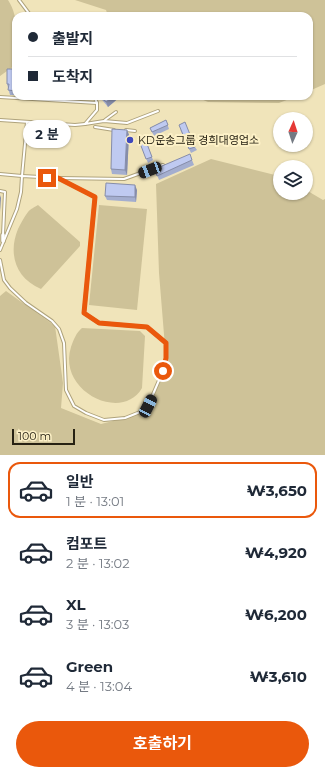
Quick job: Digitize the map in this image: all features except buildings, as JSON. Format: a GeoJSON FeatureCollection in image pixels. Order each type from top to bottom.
{"type":"FeatureCollection","features":[{"type":"Feature","properties":{"kind":"street"},"geometry":{"type":"LineString","coordinates":[[3,235],[3,240]]}},
{"type":"Feature","properties":{"kind":"lane"},"geometry":{"type":"LineString","coordinates":[[19,0],[28,12]]}},
{"type":"Feature","properties":{"kind":"lane"},"geometry":{"type":"LineString","coordinates":[[0,96],[12,97]]}},
{"type":"Feature","properties":{"kind":"lane"},"geometry":{"type":"LineString","coordinates":[[55,100],[97,103]]}},
{"type":"Feature","properties":{"kind":"lane"},"geometry":{"type":"LineString","coordinates":[[85,124],[97,110],[96,100]]}},
{"type":"Feature","properties":{"kind":"lane"},"geometry":{"type":"LineString","coordinates":[[0,120],[75,125],[104,121],[127,123],[158,111]]}},
{"type":"Feature","properties":{"kind":"lane"},"geometry":{"type":"LineString","coordinates":[[104,121],[116,112]]}},
{"type":"Feature","properties":{"kind":"lane"},"geometry":{"type":"LineString","coordinates":[[0,250],[17,209],[21,192],[26,122]]}},
{"type":"Feature","properties":{"kind":"lane"},"geometry":{"type":"LineString","coordinates":[[95,127],[116,130]]}},
{"type":"Feature","properties":{"kind":"lane"},"geometry":{"type":"LineString","coordinates":[[122,130],[135,130]]}},
{"type":"Feature","properties":{"kind":"lane"},"geometry":{"type":"LineString","coordinates":[[0,174],[124,180],[163,165]]}},
{"type":"Feature","properties":{"kind":"lane"},"geometry":{"type":"LineString","coordinates":[[0,260],[4,280],[10,288],[26,303],[52,321],[59,329],[64,343],[66,390],[74,406],[86,413],[104,420],[125,418],[140,412],[148,406],[163,371],[166,358],[166,343],[147,327],[99,323],[84,313],[95,197],[58,178]]}},
{"type":"Feature","properties":{"kind":"lane"},"geometry":{"type":"LineString","coordinates":[[0,191],[5,192],[3,235]]}},
{"type":"Feature","properties":{"kind":"shaded area"},"geometry":{"type":"Polygon","coordinates":[[[0,0],[8,0],[13,12],[12,12],[12,67],[0,76],[0,0]]]}},
{"type":"Feature","properties":{"kind":"shaded area"},"geometry":{"type":"Polygon","coordinates":[[[75,0],[325,0],[325,84],[313,89],[313,12],[107,12],[106,10],[75,0]]]}},
{"type":"Feature","properties":{"kind":"shaded area"},"geometry":{"type":"Polygon","coordinates":[[[203,100],[287,100],[279,103],[208,102],[203,100]]]}},
{"type":"Feature","properties":{"kind":"shaded area"},"geometry":{"type":"Polygon","coordinates":[[[211,159],[273,174],[273,200],[313,200],[313,194],[323,200],[325,199],[325,455],[0,455],[0,296],[6,291],[55,326],[63,383],[61,408],[101,424],[125,418],[150,409],[166,359],[159,273],[156,184],[211,159]]]}},
{"type":"Feature","properties":{"kind":"shaded area"},"geometry":{"type":"Polygon","coordinates":[[[38,205],[80,242],[80,246],[41,289],[32,284],[20,272],[14,256],[15,238],[18,229],[29,211],[38,205]]]}},
{"type":"Feature","properties":{"kind":"shaded area"},"geometry":{"type":"Polygon","coordinates":[[[99,205],[147,209],[137,310],[89,305],[99,205]]]}},
{"type":"Feature","properties":{"kind":"shaded area"},"geometry":{"type":"Polygon","coordinates":[[[82,328],[140,331],[145,336],[142,388],[133,398],[120,403],[107,402],[94,397],[82,389],[73,377],[69,363],[71,347],[74,339],[82,328]]]}},
{"type":"Feature","properties":{"kind":"place","name":"KD운송그룹 경희대영업소"},"geometry":{"type":"Point","coordinates":[130,140]}},
{"type":"Feature","properties":{"kind":"route"},"geometry":{"type":"LineString","coordinates":[[47,178],[58,178],[95,197],[84,313],[99,323],[147,327],[166,343],[166,358],[163,371]]}}]}
